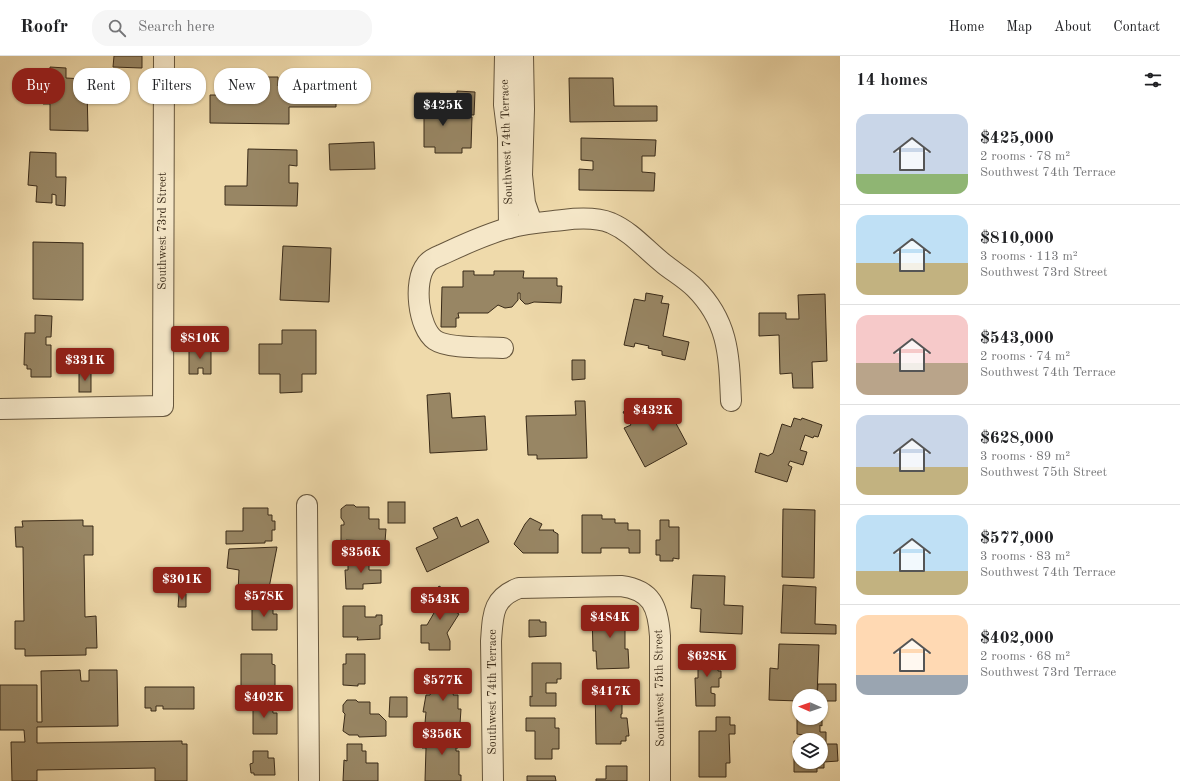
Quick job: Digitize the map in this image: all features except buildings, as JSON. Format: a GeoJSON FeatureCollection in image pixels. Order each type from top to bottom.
{"type":"FeatureCollection","features":[{"type":"Feature","properties":{"kind":"street","name":"Southwest 73rd Street"},"geometry":{"type":"LineString","coordinates":[[0,409],[163,406],[164,56]]}},
{"type":"Feature","properties":{"kind":"street","name":"Southwest 74th Terrace"},"geometry":{"type":"LineString","coordinates":[[505,56],[514,86],[515,120],[508,137],[523,190],[525,203],[532,223]]}},
{"type":"Feature","properties":{"kind":"street","name":"Southwest 74th Terrace"},"geometry":{"type":"LineString","coordinates":[[514,86],[523,56]]}},
{"type":"Feature","properties":{"kind":"street","name":"Southwest 74th Terrace"},"geometry":{"type":"LineString","coordinates":[[509,228],[515,165]]}},
{"type":"Feature","properties":{"kind":"street"},"geometry":{"type":"LineString","coordinates":[[503,348],[444,344],[436,340],[429,333],[424,325],[420,305],[421,277],[427,263],[441,255],[509,228],[532,223],[581,218],[603,220],[622,229],[647,248],[662,263],[696,288],[703,296],[718,320],[728,350],[730,400]]}},
{"type":"Feature","properties":{"kind":"street"},"geometry":{"type":"LineString","coordinates":[[307,505],[309,781]]}},
{"type":"Feature","properties":{"kind":"street","name":"Southwest 74th Terrace"},"geometry":{"type":"LineString","coordinates":[[493,781],[491,641],[493,617],[497,604],[507,594],[519,588],[621,586],[643,592],[649,598]]}},
{"type":"Feature","properties":{"kind":"street","name":"Southwest 75th Street"},"geometry":{"type":"LineString","coordinates":[[649,598],[655,608],[659,624],[660,781]]}}]}
